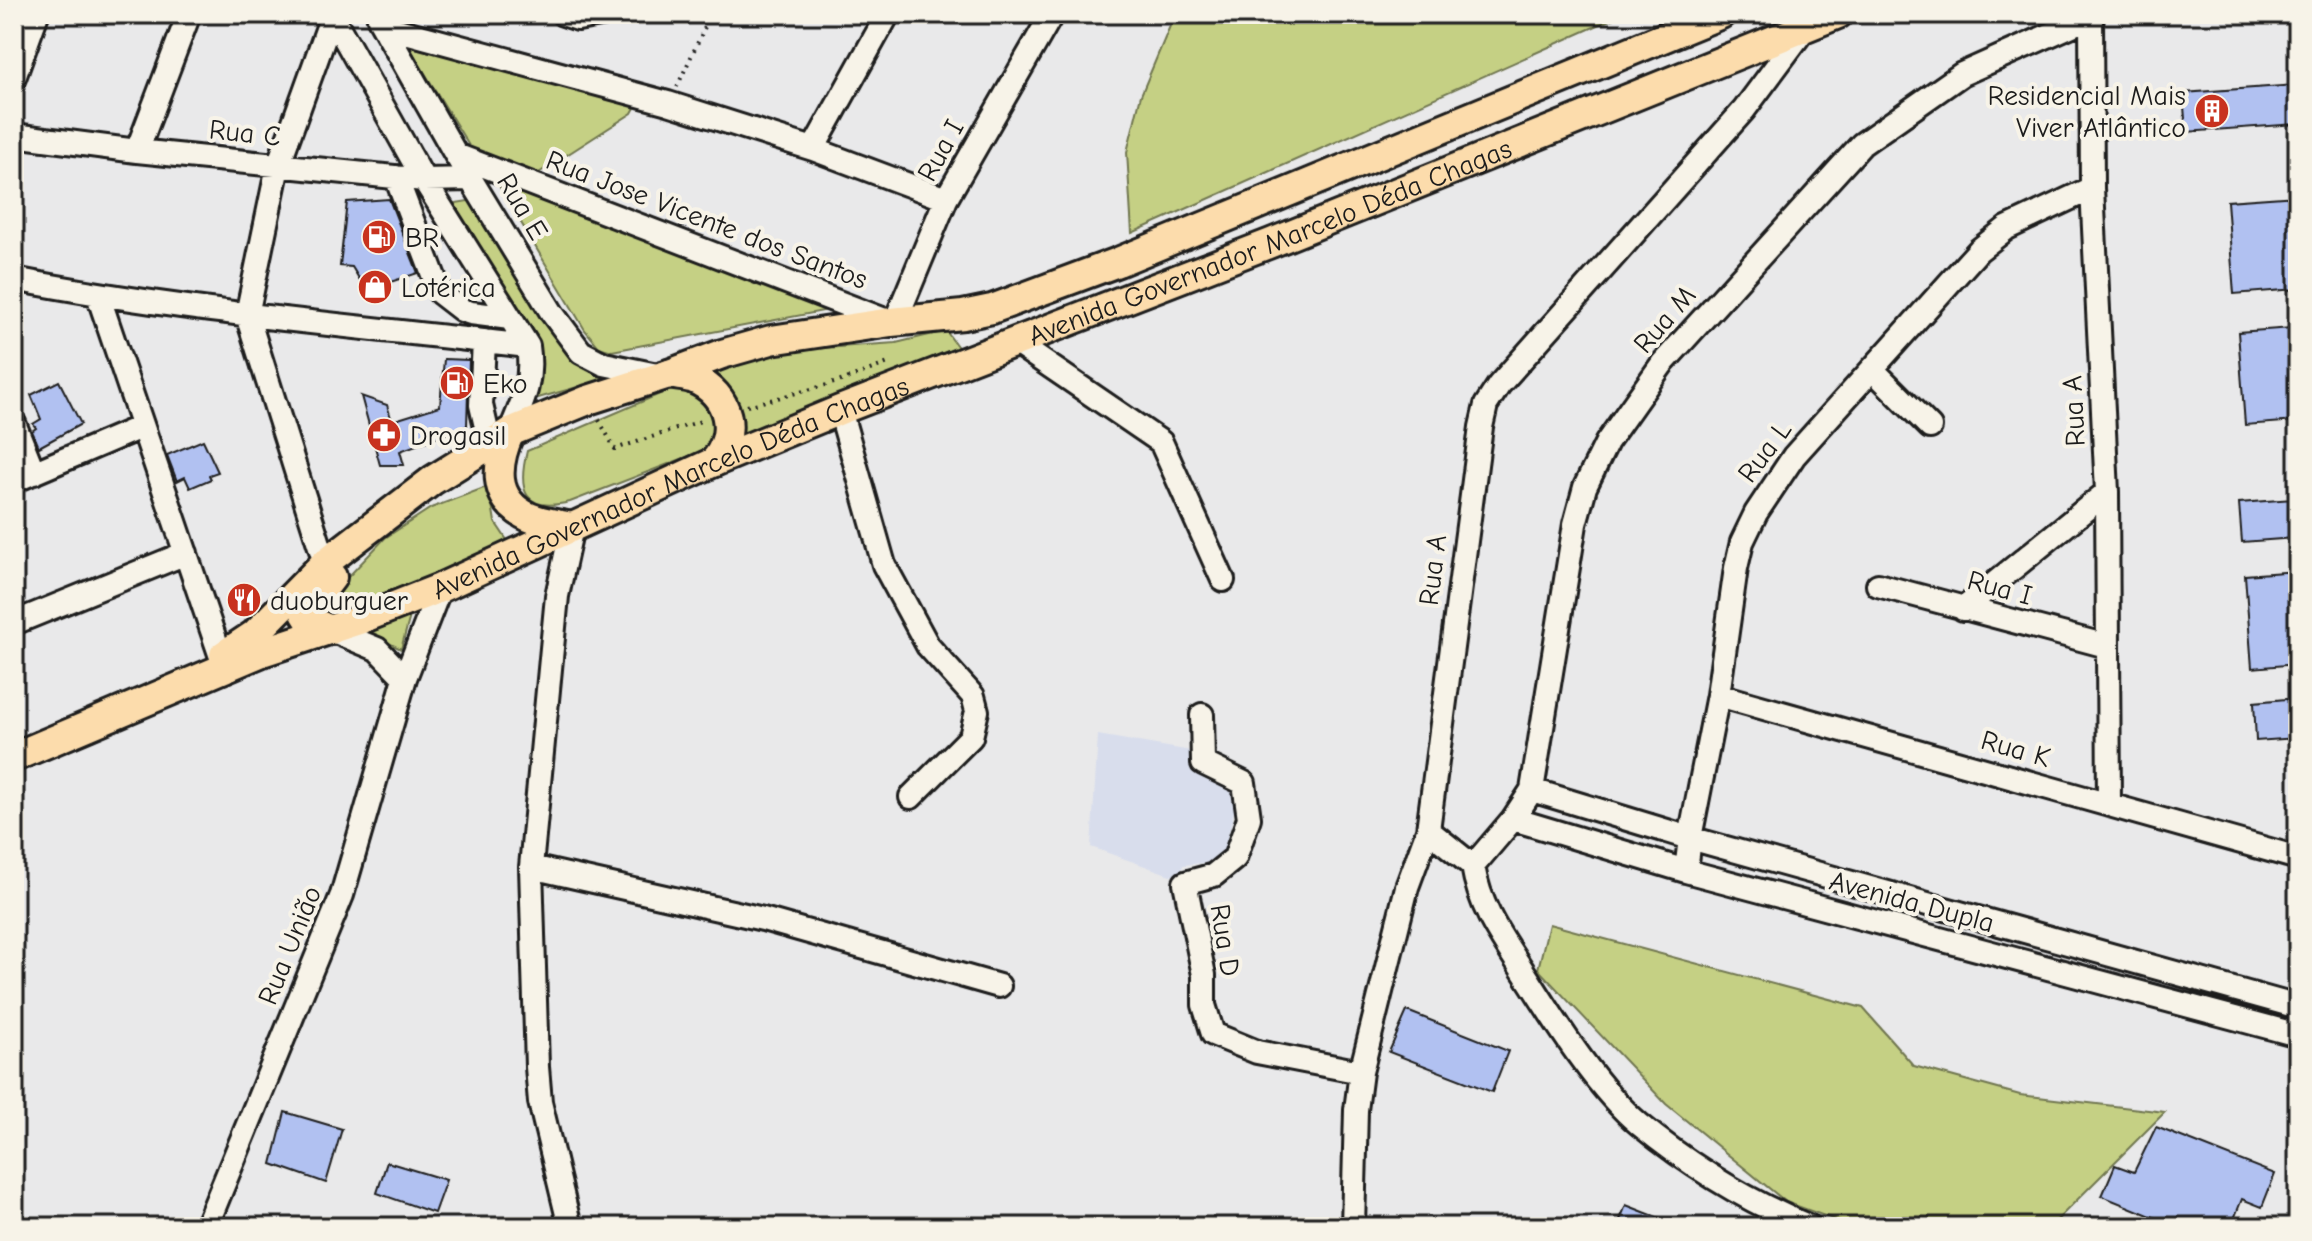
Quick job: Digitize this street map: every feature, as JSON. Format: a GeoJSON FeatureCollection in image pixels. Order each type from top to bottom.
{"type":"FeatureCollection","features":[{"type":"Feature","properties":{"kind":"main road","name":"Avenida Governador Marcelo Déda Chagas"},"geometry":{"type":"LineString","coordinates":[[165,693],[254,635],[325,563],[381,523],[433,480],[500,438],[588,400],[771,340],[977,313],[1118,262],[1721,14]]}},
{"type":"Feature","properties":{"kind":"main road","name":"Avenida Governador Marcelo Déda Chagas"},"geometry":{"type":"LineString","coordinates":[[165,693],[262,652],[331,630],[440,588],[714,462],[840,410],[1016,343],[1838,14]]}},
{"type":"Feature","properties":{"kind":"main road"},"geometry":{"type":"LineString","coordinates":[[666,375],[693,379],[718,395],[727,412],[728,435],[724,450],[714,462]]}},
{"type":"Feature","properties":{"kind":"main road"},"geometry":{"type":"LineString","coordinates":[[500,438],[499,486],[508,500],[530,518],[572,527]]}},
{"type":"Feature","properties":{"kind":"main road"},"geometry":{"type":"LineString","coordinates":[[331,630],[310,621],[305,613],[381,523]]}},
{"type":"Feature","properties":{"kind":"main road"},"geometry":{"type":"LineString","coordinates":[[14,757],[165,693]]}},
{"type":"Feature","properties":{"kind":"street"},"geometry":{"type":"LineString","coordinates":[[14,78],[37,14]]}},
{"type":"Feature","properties":{"kind":"street"},"geometry":{"type":"LineString","coordinates":[[137,151],[189,14]]}},
{"type":"Feature","properties":{"kind":"street"},"geometry":{"type":"LineString","coordinates":[[563,14],[578,19],[606,14]]}},
{"type":"Feature","properties":{"kind":"street"},"geometry":{"type":"LineString","coordinates":[[813,149],[888,14]]}},
{"type":"Feature","properties":{"kind":"street","name":"Rua I"},"geometry":{"type":"LineString","coordinates":[[893,322],[946,199],[1052,14]]}},
{"type":"Feature","properties":{"kind":"street"},"geometry":{"type":"LineString","coordinates":[[325,563],[247,315],[278,166],[332,15]]}},
{"type":"Feature","properties":{"kind":"street"},"geometry":{"type":"LineString","coordinates":[[332,15],[424,180],[528,346],[531,368],[528,389],[500,438]]}},
{"type":"Feature","properties":{"kind":"street","name":"Rua A"},"geometry":{"type":"LineString","coordinates":[[2090,16],[2092,188],[2107,492],[2109,805]]}},
{"type":"Feature","properties":{"kind":"street","name":"Rua M"},"geometry":{"type":"LineString","coordinates":[[1473,866],[1513,819],[1532,790],[1578,512],[1595,465],[1618,424],[1670,355],[1862,144],[1962,74],[2090,16]]}},
{"type":"Feature","properties":{"kind":"street"},"geometry":{"type":"LineString","coordinates":[[380,20],[668,103],[813,149],[946,199]]}},
{"type":"Feature","properties":{"kind":"street","name":"Rua E"},"geometry":{"type":"LineString","coordinates":[[380,20],[456,155],[552,313],[581,352],[604,364],[666,375]]}},
{"type":"Feature","properties":{"kind":"street","name":"Rua A"},"geometry":{"type":"LineString","coordinates":[[1353,1227],[1361,1072],[1407,887],[1428,830],[1486,405],[1499,385],[1744,110],[1805,28]]}},
{"type":"Feature","properties":{"kind":"street","name":"Rua C"},"geometry":{"type":"LineString","coordinates":[[14,135],[278,166],[424,180],[471,179]]}},
{"type":"Feature","properties":{"kind":"street","name":"Rua Jose Vicente dos Santos"},"geometry":{"type":"LineString","coordinates":[[456,155],[893,322]]}},
{"type":"Feature","properties":{"kind":"street"},"geometry":{"type":"LineString","coordinates":[[396,177],[440,293],[462,310],[510,318]]}},
{"type":"Feature","properties":{"kind":"street","name":"Rua L"},"geometry":{"type":"LineString","coordinates":[[1686,871],[1718,695],[1736,568],[1751,522],[1794,456],[1990,239],[2092,188]]}},
{"type":"Feature","properties":{"kind":"street"},"geometry":{"type":"LineString","coordinates":[[14,279],[98,295],[247,315],[528,346]]}},
{"type":"Feature","properties":{"kind":"street"},"geometry":{"type":"LineString","coordinates":[[98,295],[221,657]]}},
{"type":"Feature","properties":{"kind":"street"},"geometry":{"type":"LineString","coordinates":[[484,341],[481,405],[500,438]]}},
{"type":"Feature","properties":{"kind":"street"},"geometry":{"type":"LineString","coordinates":[[1016,343],[1161,442],[1223,580]]}},
{"type":"Feature","properties":{"kind":"street"},"geometry":{"type":"LineString","coordinates":[[1872,369],[1930,427]]}},
{"type":"Feature","properties":{"kind":"street"},"geometry":{"type":"LineString","coordinates":[[840,410],[884,565],[928,646],[973,696],[977,711],[971,737],[911,797]]}},
{"type":"Feature","properties":{"kind":"street"},"geometry":{"type":"LineString","coordinates":[[14,423],[24,477],[141,427]]}},
{"type":"Feature","properties":{"kind":"street"},"geometry":{"type":"LineString","coordinates":[[1963,609],[2107,492]]}},
{"type":"Feature","properties":{"kind":"street"},"geometry":{"type":"LineString","coordinates":[[570,1227],[540,1102],[531,867],[557,596],[572,527]]}},
{"type":"Feature","properties":{"kind":"street"},"geometry":{"type":"LineString","coordinates":[[14,623],[186,553]]}},
{"type":"Feature","properties":{"kind":"street","name":"Rua I"},"geometry":{"type":"LineString","coordinates":[[1878,585],[2107,646]]}},
{"type":"Feature","properties":{"kind":"street","name":"Rua União"},"geometry":{"type":"LineString","coordinates":[[206,1227],[342,895],[405,678],[440,588]]}},
{"type":"Feature","properties":{"kind":"street"},"geometry":{"type":"LineString","coordinates":[[331,630],[377,649],[405,678]]}},
{"type":"Feature","properties":{"kind":"street","name":"Rua K"},"geometry":{"type":"LineString","coordinates":[[1718,695],[2298,858]]}},
{"type":"Feature","properties":{"kind":"street","name":"Rua D"},"geometry":{"type":"LineString","coordinates":[[1202,715],[1203,763],[1244,783],[1249,818],[1235,858],[1214,875],[1185,883],[1204,975],[1204,1005],[1213,1034],[1257,1052],[1361,1072]]}},
{"type":"Feature","properties":{"kind":"street","name":"Avenida Dupla"},"geometry":{"type":"LineString","coordinates":[[1532,790],[1690,838],[2298,1007]]}},
{"type":"Feature","properties":{"kind":"street","name":"Avenida Dupla"},"geometry":{"type":"LineString","coordinates":[[1513,819],[1686,871],[2298,1035]]}},
{"type":"Feature","properties":{"kind":"street"},"geometry":{"type":"LineString","coordinates":[[1428,830],[1473,866],[1477,888],[1490,918],[1549,1011],[1606,1090],[1638,1123],[1733,1189],[1810,1227]]}},
{"type":"Feature","properties":{"kind":"street"},"geometry":{"type":"LineString","coordinates":[[531,867],[787,925],[999,986]]}},
{"type":"Feature","properties":{"kind":"path"},"geometry":{"type":"LineString","coordinates":[[668,103],[692,60],[711,14]]}},
{"type":"Feature","properties":{"kind":"shaded area"},"geometry":{"type":"Polygon","coordinates":[[[1098,735],[1191,751],[1196,774],[1216,775],[1238,793],[1224,854],[1214,862],[1183,865],[1179,878],[1091,847],[1098,735]]]}},
{"type":"Feature","properties":{"kind":"green space"},"geometry":{"type":"Polygon","coordinates":[[[1175,14],[1623,14],[1132,233],[1127,152],[1141,95],[1175,14]]]}},
{"type":"Feature","properties":{"kind":"green space"},"geometry":{"type":"Polygon","coordinates":[[[406,42],[637,104],[632,113],[534,176],[474,154],[406,42]]]}},
{"type":"Feature","properties":{"kind":"green space"},"geometry":{"type":"Polygon","coordinates":[[[495,179],[839,308],[612,351],[599,347],[585,330],[495,179]]]}},
{"type":"Feature","properties":{"kind":"green space"},"geometry":{"type":"Polygon","coordinates":[[[474,200],[567,350],[628,373],[531,400],[536,388],[450,204],[474,200]]]}},
{"type":"Feature","properties":{"kind":"green space"},"geometry":{"type":"Polygon","coordinates":[[[946,331],[962,353],[739,439],[700,374],[780,351],[896,343],[946,331]]]}},
{"type":"Feature","properties":{"kind":"green space"},"geometry":{"type":"Polygon","coordinates":[[[676,387],[698,394],[722,422],[710,448],[570,502],[542,504],[528,496],[523,477],[527,451],[676,387]]]}},
{"type":"Feature","properties":{"kind":"green space"},"geometry":{"type":"Polygon","coordinates":[[[489,486],[495,522],[511,546],[337,619],[328,614],[324,605],[331,595],[385,538],[431,508],[489,486]]]}},
{"type":"Feature","properties":{"kind":"green space"},"geometry":{"type":"Polygon","coordinates":[[[410,616],[401,649],[364,631],[410,616]]]}},
{"type":"Feature","properties":{"kind":"green space"},"geometry":{"type":"Polygon","coordinates":[[[1549,924],[1863,1008],[1914,1066],[2020,1095],[2165,1112],[2050,1227],[1855,1227],[1786,1202],[1666,1104],[1538,969],[1549,924]]]}},
{"type":"Feature","properties":{"kind":"building"},"geometry":{"type":"Polygon","coordinates":[[[2298,85],[2298,124],[2186,132],[2183,93],[2298,85]]]}},
{"type":"Feature","properties":{"kind":"building"},"geometry":{"type":"Polygon","coordinates":[[[2298,196],[2298,289],[2234,294],[2227,201],[2298,196]]]}},
{"type":"Feature","properties":{"kind":"building","name":"BR"},"geometry":{"type":"Polygon","coordinates":[[[389,199],[418,273],[366,290],[352,267],[340,266],[347,202],[389,199]]]}},
{"type":"Feature","properties":{"kind":"building"},"geometry":{"type":"Polygon","coordinates":[[[2292,328],[2298,421],[2245,425],[2238,332],[2292,328]]]}},
{"type":"Feature","properties":{"kind":"building","name":"Eko"},"geometry":{"type":"Polygon","coordinates":[[[444,359],[469,360],[467,426],[400,451],[404,465],[380,465],[361,396],[387,405],[392,421],[440,406],[444,359]]]}},
{"type":"Feature","properties":{"kind":"building"},"geometry":{"type":"Polygon","coordinates":[[[59,381],[81,424],[39,447],[32,431],[36,428],[33,424],[41,419],[31,395],[59,381]]]}},
{"type":"Feature","properties":{"kind":"building"},"geometry":{"type":"Polygon","coordinates":[[[203,440],[218,472],[209,475],[211,479],[190,488],[185,477],[177,481],[167,455],[203,440]]]}},
{"type":"Feature","properties":{"kind":"building"},"geometry":{"type":"Polygon","coordinates":[[[2293,499],[2295,538],[2242,542],[2239,503],[2293,499]]]}},
{"type":"Feature","properties":{"kind":"building"},"geometry":{"type":"Polygon","coordinates":[[[2298,571],[2298,664],[2252,668],[2245,575],[2298,571]]]}},
{"type":"Feature","properties":{"kind":"building"},"geometry":{"type":"Polygon","coordinates":[[[2298,698],[2298,738],[2256,741],[2254,702],[2298,698]]]}},
{"type":"Feature","properties":{"kind":"building"},"geometry":{"type":"Polygon","coordinates":[[[1407,1011],[1508,1051],[1492,1092],[1389,1052],[1407,1011]]]}},
{"type":"Feature","properties":{"kind":"building"},"geometry":{"type":"Polygon","coordinates":[[[285,1112],[342,1129],[326,1183],[272,1164],[285,1112]]]}},
{"type":"Feature","properties":{"kind":"building"},"geometry":{"type":"Polygon","coordinates":[[[2156,1127],[2275,1174],[2262,1207],[2242,1199],[2232,1224],[2225,1221],[2223,1227],[2178,1227],[2102,1196],[2115,1165],[2134,1172],[2156,1127]]]}},
{"type":"Feature","properties":{"kind":"building"},"geometry":{"type":"Polygon","coordinates":[[[387,1162],[446,1180],[434,1213],[377,1193],[387,1162]]]}},
{"type":"Feature","properties":{"kind":"building"},"geometry":{"type":"Polygon","coordinates":[[[1626,1205],[1680,1226],[1680,1227],[1617,1227],[1626,1205]]]}},
{"type":"Feature","properties":{"kind":"place","name":"Residencial Mais Viver Atlântico"},"geometry":{"type":"Point","coordinates":[2212,111]}},
{"type":"Feature","properties":{"kind":"place","name":"BR"},"geometry":{"type":"Point","coordinates":[379,237]}},
{"type":"Feature","properties":{"kind":"place","name":"Lotérica"},"geometry":{"type":"Point","coordinates":[375,287]}},
{"type":"Feature","properties":{"kind":"place","name":"Eko"},"geometry":{"type":"Point","coordinates":[457,383]}},
{"type":"Feature","properties":{"kind":"place","name":"Drogasil"},"geometry":{"type":"Point","coordinates":[384,435]}},
{"type":"Feature","properties":{"kind":"place","name":"duoburguer"},"geometry":{"type":"Point","coordinates":[244,600]}}]}
